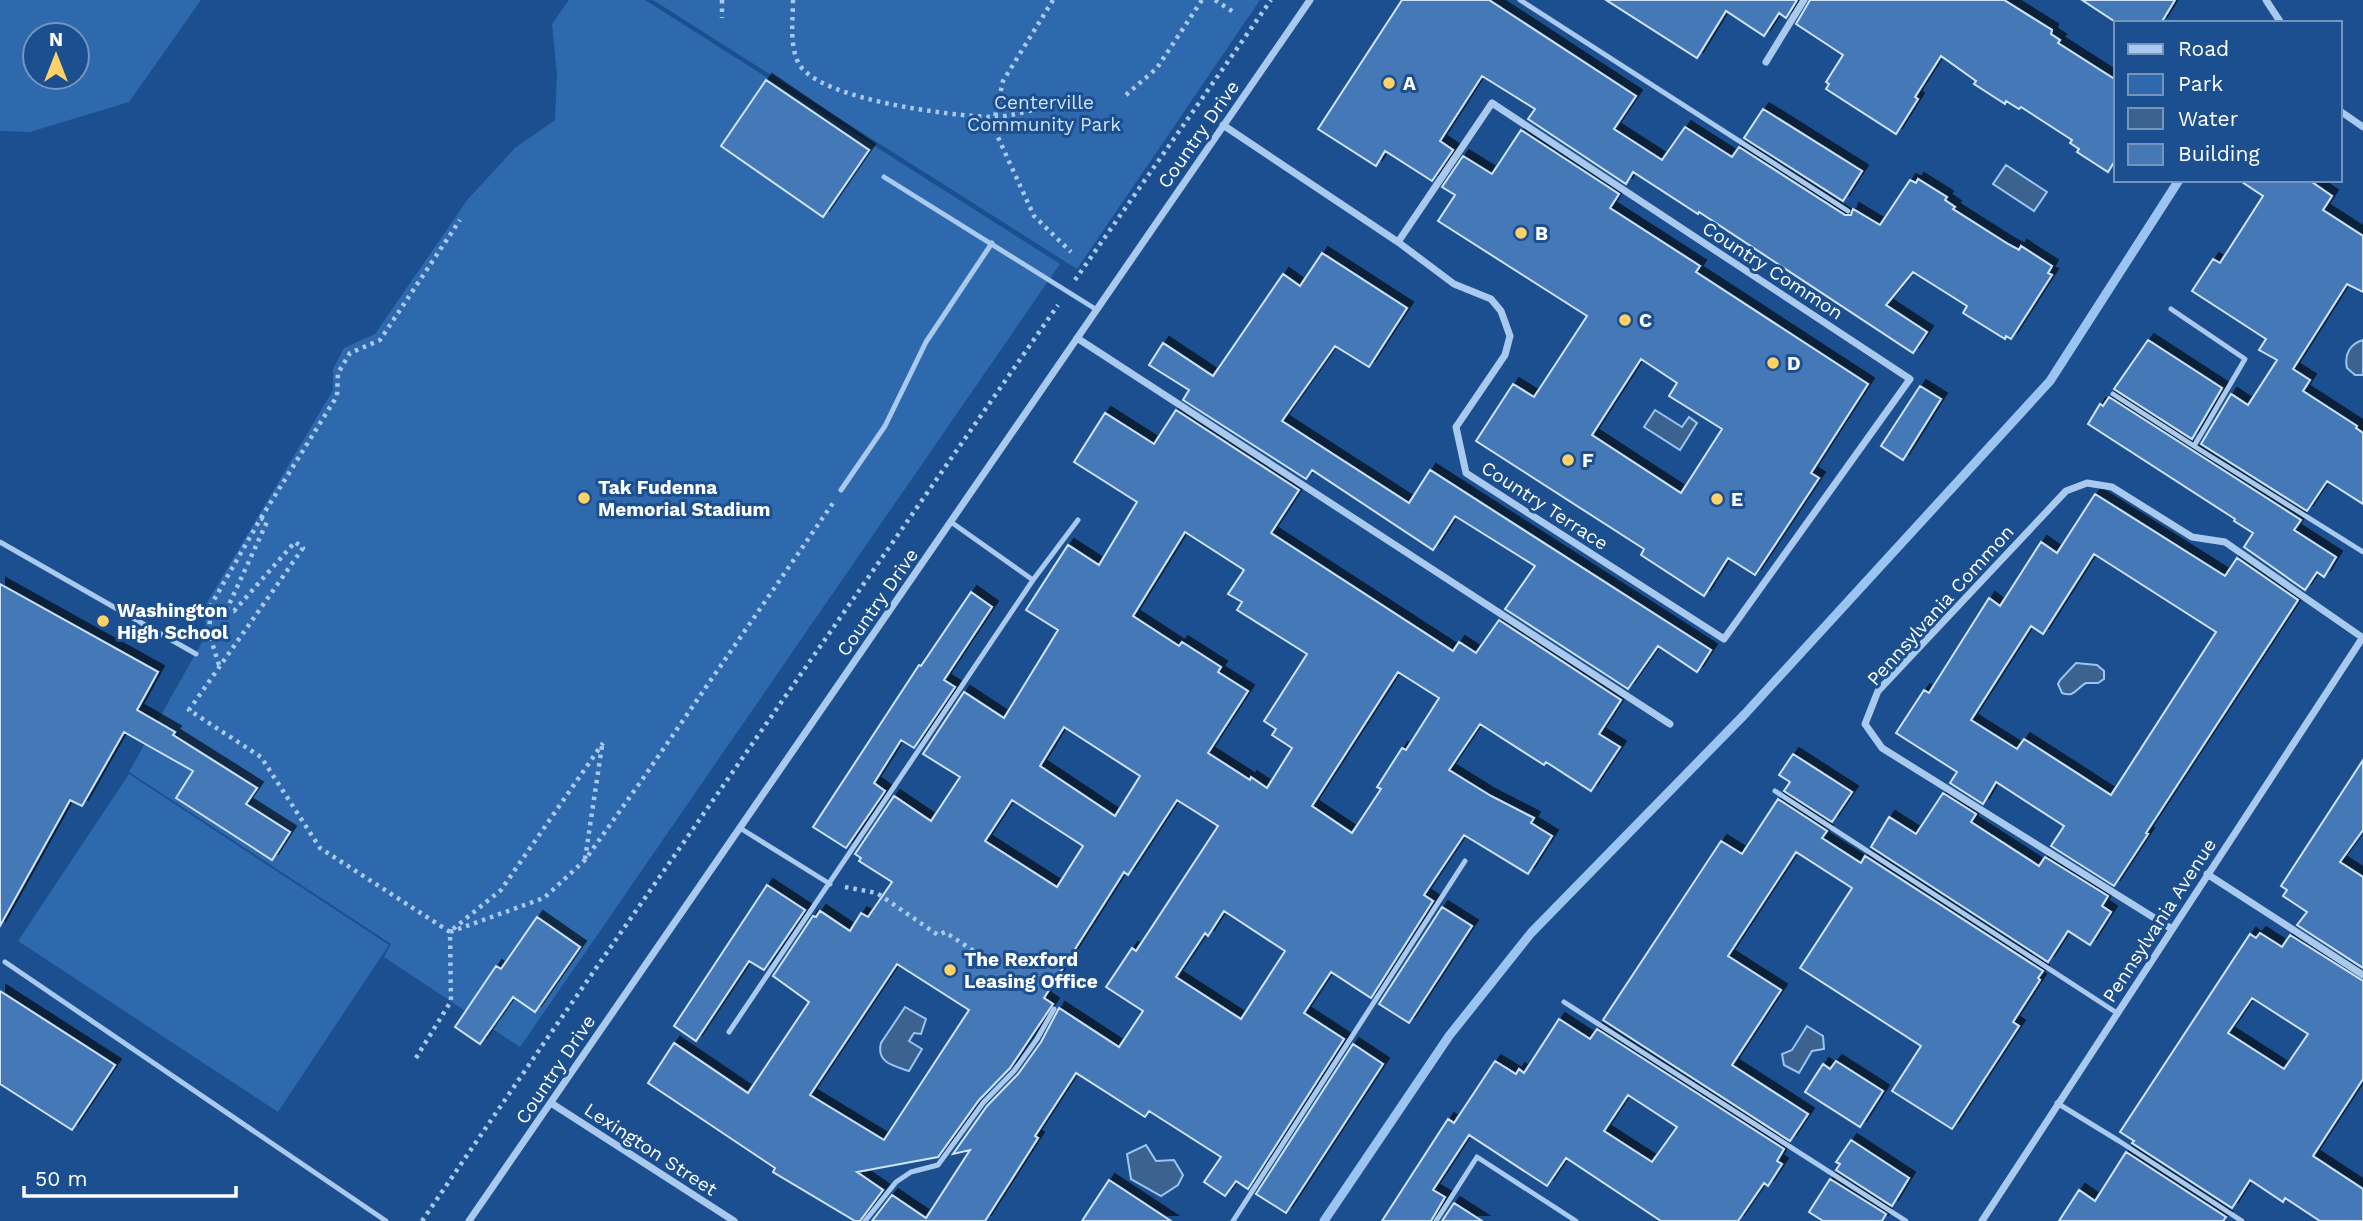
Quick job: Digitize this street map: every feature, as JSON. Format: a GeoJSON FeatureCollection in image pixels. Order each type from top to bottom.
{"type":"FeatureCollection","features":[{"type":"Feature","properties":{"kind":"street","name":"Country Drive"},"geometry":{"type":"LineString","coordinates":[[469,1221],[1310,0]]}},
{"type":"Feature","properties":{"kind":"street"},"geometry":{"type":"LineString","coordinates":[[1766,62],[1804,0]]}},
{"type":"Feature","properties":{"kind":"street"},"geometry":{"type":"LineString","coordinates":[[2266,0],[2280,21]]}},
{"type":"Feature","properties":{"kind":"street","name":"Country Common"},"geometry":{"type":"LineString","coordinates":[[1398,242],[1492,103],[1910,379],[1724,639]]}},
{"type":"Feature","properties":{"kind":"street"},"geometry":{"type":"LineString","coordinates":[[2342,112],[2363,127]]}},
{"type":"Feature","properties":{"kind":"street","name":"Country Terrace"},"geometry":{"type":"LineString","coordinates":[[1223,125],[1398,242],[1454,284],[1491,299],[1502,312],[1510,336],[1505,355],[1455,428],[1466,473],[1724,639]]}},
{"type":"Feature","properties":{"kind":"street"},"geometry":{"type":"LineString","coordinates":[[1077,338],[1670,724]]}},
{"type":"Feature","properties":{"kind":"street","name":"Pennsylvania Common"},"geometry":{"type":"LineString","coordinates":[[2172,929],[1882,748],[1865,724],[1878,691],[2066,491],[2087,483],[2112,487],[2192,537],[2225,542],[2363,638]]}},
{"type":"Feature","properties":{"kind":"street","name":"Pennsylvania Avenue"},"geometry":{"type":"LineString","coordinates":[[1982,1221],[2363,638]]}},
{"type":"Feature","properties":{"kind":"street"},"geometry":{"type":"LineString","coordinates":[[2207,874],[2363,975]]}},
{"type":"Feature","properties":{"kind":"street","name":"Lexington Street"},"geometry":{"type":"LineString","coordinates":[[551,1102],[734,1221]]}},
{"type":"Feature","properties":{"kind":"lane"},"geometry":{"type":"LineString","coordinates":[[1520,0],[1848,211]]}},
{"type":"Feature","properties":{"kind":"lane"},"geometry":{"type":"LineString","coordinates":[[884,177],[1097,310]]}},
{"type":"Feature","properties":{"kind":"lane"},"geometry":{"type":"LineString","coordinates":[[841,490],[885,426],[926,342],[992,243]]}},
{"type":"Feature","properties":{"kind":"lane"},"geometry":{"type":"LineString","coordinates":[[2171,309],[2245,359],[2194,446]]}},
{"type":"Feature","properties":{"kind":"lane"},"geometry":{"type":"LineString","coordinates":[[2113,394],[2363,552]]}},
{"type":"Feature","properties":{"kind":"lane"},"geometry":{"type":"LineString","coordinates":[[729,1032],[1033,580],[1078,520]]}},
{"type":"Feature","properties":{"kind":"lane"},"geometry":{"type":"LineString","coordinates":[[951,522],[1033,580]]}},
{"type":"Feature","properties":{"kind":"lane"},"geometry":{"type":"LineString","coordinates":[[0,542],[196,654]]}},
{"type":"Feature","properties":{"kind":"lane"},"geometry":{"type":"LineString","coordinates":[[1775,791],[2118,1013]]}},
{"type":"Feature","properties":{"kind":"lane"},"geometry":{"type":"LineString","coordinates":[[740,828],[830,884]]}},
{"type":"Feature","properties":{"kind":"lane"},"geometry":{"type":"LineString","coordinates":[[1233,1221],[1465,861]]}},
{"type":"Feature","properties":{"kind":"lane"},"geometry":{"type":"LineString","coordinates":[[5,962],[386,1221]]}},
{"type":"Feature","properties":{"kind":"lane"},"geometry":{"type":"LineString","coordinates":[[1564,1002],[1906,1221]]}},
{"type":"Feature","properties":{"kind":"lane"},"geometry":{"type":"LineString","coordinates":[[865,1221],[896,1182],[911,1171],[938,1166],[984,1102],[1014,1071],[1055,1009]]}},
{"type":"Feature","properties":{"kind":"lane"},"geometry":{"type":"LineString","coordinates":[[2057,1103],[2119,1140],[2242,1221]]}},
{"type":"Feature","properties":{"kind":"lane"},"geometry":{"type":"LineString","coordinates":[[1436,1221],[1477,1157],[1576,1221]]}},
{"type":"Feature","properties":{"kind":"path"},"geometry":{"type":"LineString","coordinates":[[722,0],[722,18]]}},
{"type":"Feature","properties":{"kind":"path"},"geometry":{"type":"LineString","coordinates":[[793,0],[793,39],[800,65],[824,85],[904,108],[995,117],[1045,107]]}},
{"type":"Feature","properties":{"kind":"path"},"geometry":{"type":"LineString","coordinates":[[1053,0],[1003,82],[995,117],[996,133],[1034,216],[1071,252]]}},
{"type":"Feature","properties":{"kind":"path"},"geometry":{"type":"LineString","coordinates":[[1125,95],[1157,68],[1202,0]]}},
{"type":"Feature","properties":{"kind":"path"},"geometry":{"type":"LineString","coordinates":[[1215,0],[1235,13]]}},
{"type":"Feature","properties":{"kind":"path"},"geometry":{"type":"LineString","coordinates":[[422,1221],[1271,0]]}},
{"type":"Feature","properties":{"kind":"path"},"geometry":{"type":"LineString","coordinates":[[219,664],[209,633],[211,605],[337,396],[338,373],[350,353],[380,340],[460,220]]}},
{"type":"Feature","properties":{"kind":"path"},"geometry":{"type":"LineString","coordinates":[[450,932],[544,898],[585,860],[645,777],[841,490]]}},
{"type":"Feature","properties":{"kind":"path"},"geometry":{"type":"LineString","coordinates":[[261,518],[267,522],[227,609],[234,611],[295,542],[303,548],[188,710],[261,757],[320,848],[450,932]]}},
{"type":"Feature","properties":{"kind":"path"},"geometry":{"type":"LineString","coordinates":[[450,932],[501,890],[603,743],[585,860]]}},
{"type":"Feature","properties":{"kind":"path"},"geometry":{"type":"LineString","coordinates":[[830,884],[877,893],[938,935],[945,932],[986,959]]}},
{"type":"Feature","properties":{"kind":"path"},"geometry":{"type":"LineString","coordinates":[[416,1058],[451,1001],[450,932]]}},
{"type":"Feature","properties":{"kind":"green space"},"geometry":{"type":"Polygon","coordinates":[[[0,0],[201,0],[129,102],[30,132],[0,131],[0,0]]]}},
{"type":"Feature","properties":{"kind":"green space","name":"Tak Fudenna Memorial Stadium"},"geometry":{"type":"Polygon","coordinates":[[[569,0],[645,0],[1060,264],[520,1047],[384,957],[391,944],[129,772],[206,635],[205,606],[333,390],[333,369],[344,348],[375,334],[468,199],[515,148],[555,120],[557,75],[552,24],[569,0]]]}},
{"type":"Feature","properties":{"kind":"green space","name":"Centerville Community Park"},"geometry":{"type":"Polygon","coordinates":[[[653,0],[1260,0],[1077,269],[653,0]]]}},
{"type":"Feature","properties":{"kind":"green space"},"geometry":{"type":"Polygon","coordinates":[[[129,774],[389,945],[278,1112],[18,941],[129,774]]]}},
{"type":"Feature","properties":{"kind":"water"},"geometry":{"type":"Polygon","coordinates":[[[2006,165],[2047,192],[2034,211],[1993,184],[2006,165]]]}},
{"type":"Feature","properties":{"kind":"water"},"geometry":{"type":"Polygon","coordinates":[[[2363,340],[2363,375],[2355,375],[2347,368],[2347,354],[2355,344],[2363,340]]]}},
{"type":"Feature","properties":{"kind":"water"},"geometry":{"type":"Polygon","coordinates":[[[1655,410],[1682,427],[1689,417],[1697,423],[1680,450],[1644,427],[1655,410]]]}},
{"type":"Feature","properties":{"kind":"water"},"geometry":{"type":"Polygon","coordinates":[[[2076,663],[2097,665],[2104,671],[2104,679],[2098,683],[2086,683],[2073,693],[2062,693],[2058,684],[2076,663]]]}},
{"type":"Feature","properties":{"kind":"water"},"geometry":{"type":"Polygon","coordinates":[[[905,1007],[926,1019],[921,1034],[914,1033],[909,1041],[922,1049],[909,1071],[888,1063],[880,1050],[881,1043],[905,1007]]]}},
{"type":"Feature","properties":{"kind":"water"},"geometry":{"type":"Polygon","coordinates":[[[1807,1026],[1823,1036],[1824,1049],[1812,1051],[1799,1073],[1784,1065],[1782,1054],[1792,1050],[1807,1026]]]}},
{"type":"Feature","properties":{"kind":"water"},"geometry":{"type":"Polygon","coordinates":[[[1146,1145],[1156,1161],[1174,1160],[1183,1175],[1178,1185],[1161,1196],[1131,1179],[1127,1154],[1146,1145]]]}},
{"type":"Feature","properties":{"kind":"building"},"geometry":{"type":"Polygon","coordinates":[[[1402,0],[1489,0],[1636,96],[1614,129],[1662,160],[1685,127],[1732,157],[1739,147],[1845,215],[1851,215],[1853,209],[1880,225],[1910,180],[1916,183],[1918,179],[1947,197],[1945,200],[1955,207],[1953,209],[2008,244],[2019,250],[2021,246],[2052,266],[2048,273],[2052,275],[2011,339],[2006,336],[2005,339],[1963,313],[1967,306],[1913,272],[1886,305],[1927,332],[1913,353],[1699,212],[1698,214],[1633,172],[1626,184],[1528,119],[1535,109],[1482,76],[1440,141],[1453,150],[1432,181],[1385,151],[1376,166],[1318,129],[1402,0]]]}},
{"type":"Feature","properties":{"kind":"building"},"geometry":{"type":"Polygon","coordinates":[[[1606,0],[1797,0],[1786,18],[1779,13],[1764,36],[1726,11],[1697,58],[1606,0]]]}},
{"type":"Feature","properties":{"kind":"building"},"geometry":{"type":"Polygon","coordinates":[[[1810,0],[2004,0],[2052,30],[2051,34],[2060,40],[2058,43],[2114,79],[2114,162],[2108,172],[2077,152],[2079,149],[2070,143],[2072,140],[2021,107],[2019,109],[2006,101],[2005,104],[1974,84],[1976,81],[1941,56],[1896,134],[1826,89],[1829,84],[1826,82],[1843,55],[1796,24],[1810,0]]]}},
{"type":"Feature","properties":{"kind":"building"},"geometry":{"type":"Polygon","coordinates":[[[2082,0],[2175,0],[2162,21],[2114,21],[2082,0]]]}},
{"type":"Feature","properties":{"kind":"building"},"geometry":{"type":"Polygon","coordinates":[[[766,80],[869,150],[823,217],[721,146],[766,80]]]}},
{"type":"Feature","properties":{"kind":"building"},"geometry":{"type":"Polygon","coordinates":[[[1763,109],[1862,171],[1843,201],[1744,138],[1763,109]]]}},
{"type":"Feature","properties":{"kind":"building"},"geometry":{"type":"Polygon","coordinates":[[[1521,130],[1619,194],[1610,208],[1700,266],[1696,272],[1868,384],[1811,473],[1819,478],[1755,575],[1728,558],[1704,596],[1641,555],[1644,549],[1476,441],[1513,384],[1534,397],[1587,316],[1438,221],[1455,195],[1442,187],[1463,156],[1492,174],[1521,130]],[[1641,359],[1592,435],[1681,493],[1722,429],[1669,396],[1677,383],[1641,359]]]}},
{"type":"Feature","properties":{"kind":"building"},"geometry":{"type":"Polygon","coordinates":[[[2242,182],[2312,182],[2332,196],[2323,210],[2363,236],[2363,292],[2347,284],[2293,369],[2310,380],[2303,391],[2357,426],[2363,433],[2363,504],[2327,481],[2307,511],[2201,444],[2231,394],[2248,405],[2277,360],[2259,350],[2266,339],[2192,291],[2213,259],[2220,263],[2263,196],[2242,182]]]}},
{"type":"Feature","properties":{"kind":"building"},"geometry":{"type":"Polygon","coordinates":[[[1322,253],[1407,308],[1369,367],[1335,346],[1282,421],[1409,503],[1430,470],[1711,650],[1697,672],[1658,646],[1628,689],[1505,609],[1535,566],[1455,516],[1433,550],[1312,470],[1306,479],[1183,400],[1189,390],[1149,365],[1163,343],[1213,376],[1283,274],[1300,286],[1322,253]]]}},
{"type":"Feature","properties":{"kind":"building"},"geometry":{"type":"Polygon","coordinates":[[[2148,340],[2222,388],[2192,439],[2114,389],[2148,340]]]}},
{"type":"Feature","properties":{"kind":"building"},"geometry":{"type":"Polygon","coordinates":[[[1920,386],[1941,399],[1903,460],[1881,446],[1920,386]]]}},
{"type":"Feature","properties":{"kind":"building"},"geometry":{"type":"Polygon","coordinates":[[[2109,397],[2301,520],[2294,530],[2336,557],[2324,577],[2317,572],[2305,590],[2244,547],[2253,533],[2234,521],[2235,519],[2088,424],[2100,404],[2103,406],[2109,397]]]}},
{"type":"Feature","properties":{"kind":"building"},"geometry":{"type":"Polygon","coordinates":[[[1176,410],[1299,490],[1271,533],[1453,651],[1459,642],[1476,653],[1499,620],[1621,700],[1599,734],[1620,747],[1591,791],[1480,724],[1449,770],[1534,818],[1531,823],[1552,836],[1528,874],[1464,835],[1424,895],[1433,901],[1371,998],[1331,972],[1304,1013],[1344,1039],[1248,1189],[1236,1181],[1225,1196],[1204,1182],[1221,1157],[1149,1111],[1145,1117],[1076,1073],[985,1221],[872,1221],[892,1195],[926,1218],[970,1150],[953,1154],[987,1106],[1018,1074],[1041,1042],[1059,1008],[1119,1047],[1143,1011],[1106,987],[1132,948],[1136,951],[1218,826],[1177,800],[1128,875],[1124,872],[1044,998],[1053,1004],[1010,1068],[979,1100],[938,1157],[857,1172],[883,1190],[860,1221],[855,1221],[773,1172],[775,1168],[648,1083],[674,1043],[748,1093],[809,1002],[773,976],[813,916],[816,917],[820,911],[850,931],[861,913],[868,917],[892,882],[859,861],[861,858],[855,854],[894,796],[931,821],[960,777],[923,754],[964,692],[1004,718],[1058,630],[1026,610],[1068,545],[1099,565],[1137,502],[1074,462],[1105,413],[1154,444],[1176,410]],[[1185,532],[1133,616],[1179,646],[1182,642],[1221,667],[1218,672],[1248,691],[1208,753],[1267,788],[1292,748],[1272,735],[1276,729],[1264,721],[1307,654],[1237,610],[1242,602],[1228,594],[1244,570],[1185,532]],[[1398,672],[1312,806],[1352,833],[1381,789],[1377,787],[1402,748],[1406,750],[1439,698],[1398,672]],[[1064,727],[1040,766],[1115,816],[1140,776],[1064,727]],[[1012,800],[985,841],[1057,887],[1083,846],[1012,800]],[[1224,911],[1208,936],[1205,933],[1176,977],[1241,1019],[1285,951],[1224,911]],[[897,964],[810,1095],[884,1140],[969,1010],[897,964]]]}},
{"type":"Feature","properties":{"kind":"building"},"geometry":{"type":"Polygon","coordinates":[[[2095,494],[2225,576],[2237,558],[2298,600],[2114,886],[2051,846],[2064,826],[1996,782],[1983,804],[1950,783],[1957,772],[1896,733],[1924,690],[1929,693],[1989,598],[2000,606],[2041,542],[2057,553],[2095,494]],[[2094,554],[2043,634],[2031,626],[1971,720],[2017,749],[2024,739],[2111,795],[2216,632],[2094,554]]]}},
{"type":"Feature","properties":{"kind":"building"},"geometry":{"type":"Polygon","coordinates":[[[0,584],[158,672],[137,710],[175,732],[173,735],[257,788],[246,804],[290,832],[272,860],[176,798],[193,771],[124,732],[82,806],[70,800],[0,926],[0,584]]]}},
{"type":"Feature","properties":{"kind":"building"},"geometry":{"type":"Polygon","coordinates":[[[971,592],[992,607],[944,680],[955,687],[914,748],[901,740],[874,783],[885,791],[846,848],[813,827],[919,665],[921,666],[971,592]]]}},
{"type":"Feature","properties":{"kind":"building"},"geometry":{"type":"Polygon","coordinates":[[[1793,754],[1852,792],[1832,822],[1784,791],[1790,782],[1779,775],[1793,754]]]}},
{"type":"Feature","properties":{"kind":"building"},"geometry":{"type":"Polygon","coordinates":[[[2363,760],[2363,830],[2340,862],[2363,877],[2363,968],[2297,925],[2307,912],[2283,896],[2287,890],[2281,886],[2363,760]]]}},
{"type":"Feature","properties":{"kind":"building"},"geometry":{"type":"Polygon","coordinates":[[[1943,793],[1976,814],[1971,822],[2039,866],[2045,857],[2108,896],[2102,906],[2111,912],[2090,945],[2068,931],[2048,962],[1871,847],[1889,817],[1916,834],[1943,793]]]}},
{"type":"Feature","properties":{"kind":"building"},"geometry":{"type":"Polygon","coordinates":[[[1778,799],[1827,831],[1822,838],[1861,863],[1865,856],[2043,971],[2013,1022],[2019,1026],[1952,1129],[1892,1091],[1921,1046],[1800,968],[1852,888],[1796,852],[1728,956],[1781,990],[1732,1065],[1808,1114],[1790,1141],[1603,1020],[1721,841],[1742,854],[1778,799]]]}},
{"type":"Feature","properties":{"kind":"building"},"geometry":{"type":"Polygon","coordinates":[[[767,885],[805,910],[764,970],[749,961],[696,1041],[674,1026],[767,885]]]}},
{"type":"Feature","properties":{"kind":"building"},"geometry":{"type":"Polygon","coordinates":[[[1442,907],[1472,926],[1409,1023],[1379,1004],[1442,907]]]}},
{"type":"Feature","properties":{"kind":"building"},"geometry":{"type":"Polygon","coordinates":[[[537,917],[580,947],[535,1012],[513,997],[480,1044],[455,1027],[496,966],[501,969],[537,917]]]}},
{"type":"Feature","properties":{"kind":"building"},"geometry":{"type":"Polygon","coordinates":[[[2260,933],[2282,947],[2290,935],[2363,981],[2363,1079],[2313,1156],[2363,1189],[2363,1221],[2320,1221],[2285,1198],[2283,1202],[2250,1180],[2232,1208],[2132,1143],[2134,1141],[2120,1132],[2250,934],[2256,938],[2260,933]],[[2252,998],[2228,1033],[2284,1069],[2308,1034],[2252,998]]]}},
{"type":"Feature","properties":{"kind":"building"},"geometry":{"type":"Polygon","coordinates":[[[0,991],[115,1065],[72,1130],[0,1084],[0,991]]]}},
{"type":"Feature","properties":{"kind":"building"},"geometry":{"type":"Polygon","coordinates":[[[1559,1019],[1590,1039],[1597,1029],[1784,1149],[1777,1161],[1782,1164],[1768,1186],[1764,1183],[1738,1221],[1661,1221],[1566,1158],[1547,1186],[1469,1135],[1433,1190],[1445,1197],[1431,1221],[1382,1221],[1448,1119],[1454,1123],[1495,1061],[1516,1074],[1519,1069],[1524,1073],[1559,1019]],[[1628,1095],[1604,1131],[1652,1162],[1677,1127],[1628,1095]]]}},
{"type":"Feature","properties":{"kind":"building"},"geometry":{"type":"Polygon","coordinates":[[[1353,1044],[1383,1064],[1286,1213],[1256,1194],[1353,1044]]]}},
{"type":"Feature","properties":{"kind":"building"},"geometry":{"type":"Polygon","coordinates":[[[1836,1061],[1883,1091],[1860,1127],[1805,1092],[1823,1064],[1830,1069],[1836,1061]]]}},
{"type":"Feature","properties":{"kind":"building"},"geometry":{"type":"Polygon","coordinates":[[[1851,1140],[1909,1178],[1892,1206],[1836,1170],[1840,1164],[1836,1162],[1851,1140]]]}},
{"type":"Feature","properties":{"kind":"building"},"geometry":{"type":"Polygon","coordinates":[[[2126,1152],[2226,1217],[2223,1221],[2059,1221],[2079,1190],[2095,1201],[2126,1152]]]}},
{"type":"Feature","properties":{"kind":"building"},"geometry":{"type":"Polygon","coordinates":[[[1830,1179],[1886,1214],[1882,1221],[1823,1221],[1809,1212],[1830,1179]]]}},
{"type":"Feature","properties":{"kind":"building"},"geometry":{"type":"Polygon","coordinates":[[[1109,1180],[1171,1221],[1082,1221],[1109,1180]]]}},
{"type":"Feature","properties":{"kind":"building"},"geometry":{"type":"Polygon","coordinates":[[[1454,1203],[1482,1221],[1442,1221],[1454,1203]]]}},
{"type":"Feature","properties":{"kind":"waterway"},"geometry":{"type":"LineString","coordinates":[[1324,1221],[1449,1036],[1531,933],[1744,715],[2050,381],[2178,182]]}},
{"type":"Feature","properties":{"kind":"place","name":"A"},"geometry":{"type":"Point","coordinates":[1389,83]}},
{"type":"Feature","properties":{"kind":"place","name":"B"},"geometry":{"type":"Point","coordinates":[1521,233]}},
{"type":"Feature","properties":{"kind":"place","name":"C"},"geometry":{"type":"Point","coordinates":[1625,320]}},
{"type":"Feature","properties":{"kind":"place","name":"D"},"geometry":{"type":"Point","coordinates":[1773,363]}},
{"type":"Feature","properties":{"kind":"place","name":"F"},"geometry":{"type":"Point","coordinates":[1568,460]}},
{"type":"Feature","properties":{"kind":"place","name":"Tak Fudenna Memorial Stadium"},"geometry":{"type":"Point","coordinates":[584,498]}},
{"type":"Feature","properties":{"kind":"place","name":"E"},"geometry":{"type":"Point","coordinates":[1717,499]}},
{"type":"Feature","properties":{"kind":"place","name":"Washington High School"},"geometry":{"type":"Point","coordinates":[103,621]}},
{"type":"Feature","properties":{"kind":"place","name":"The Rexford Leasing Office"},"geometry":{"type":"Point","coordinates":[950,970]}}]}
